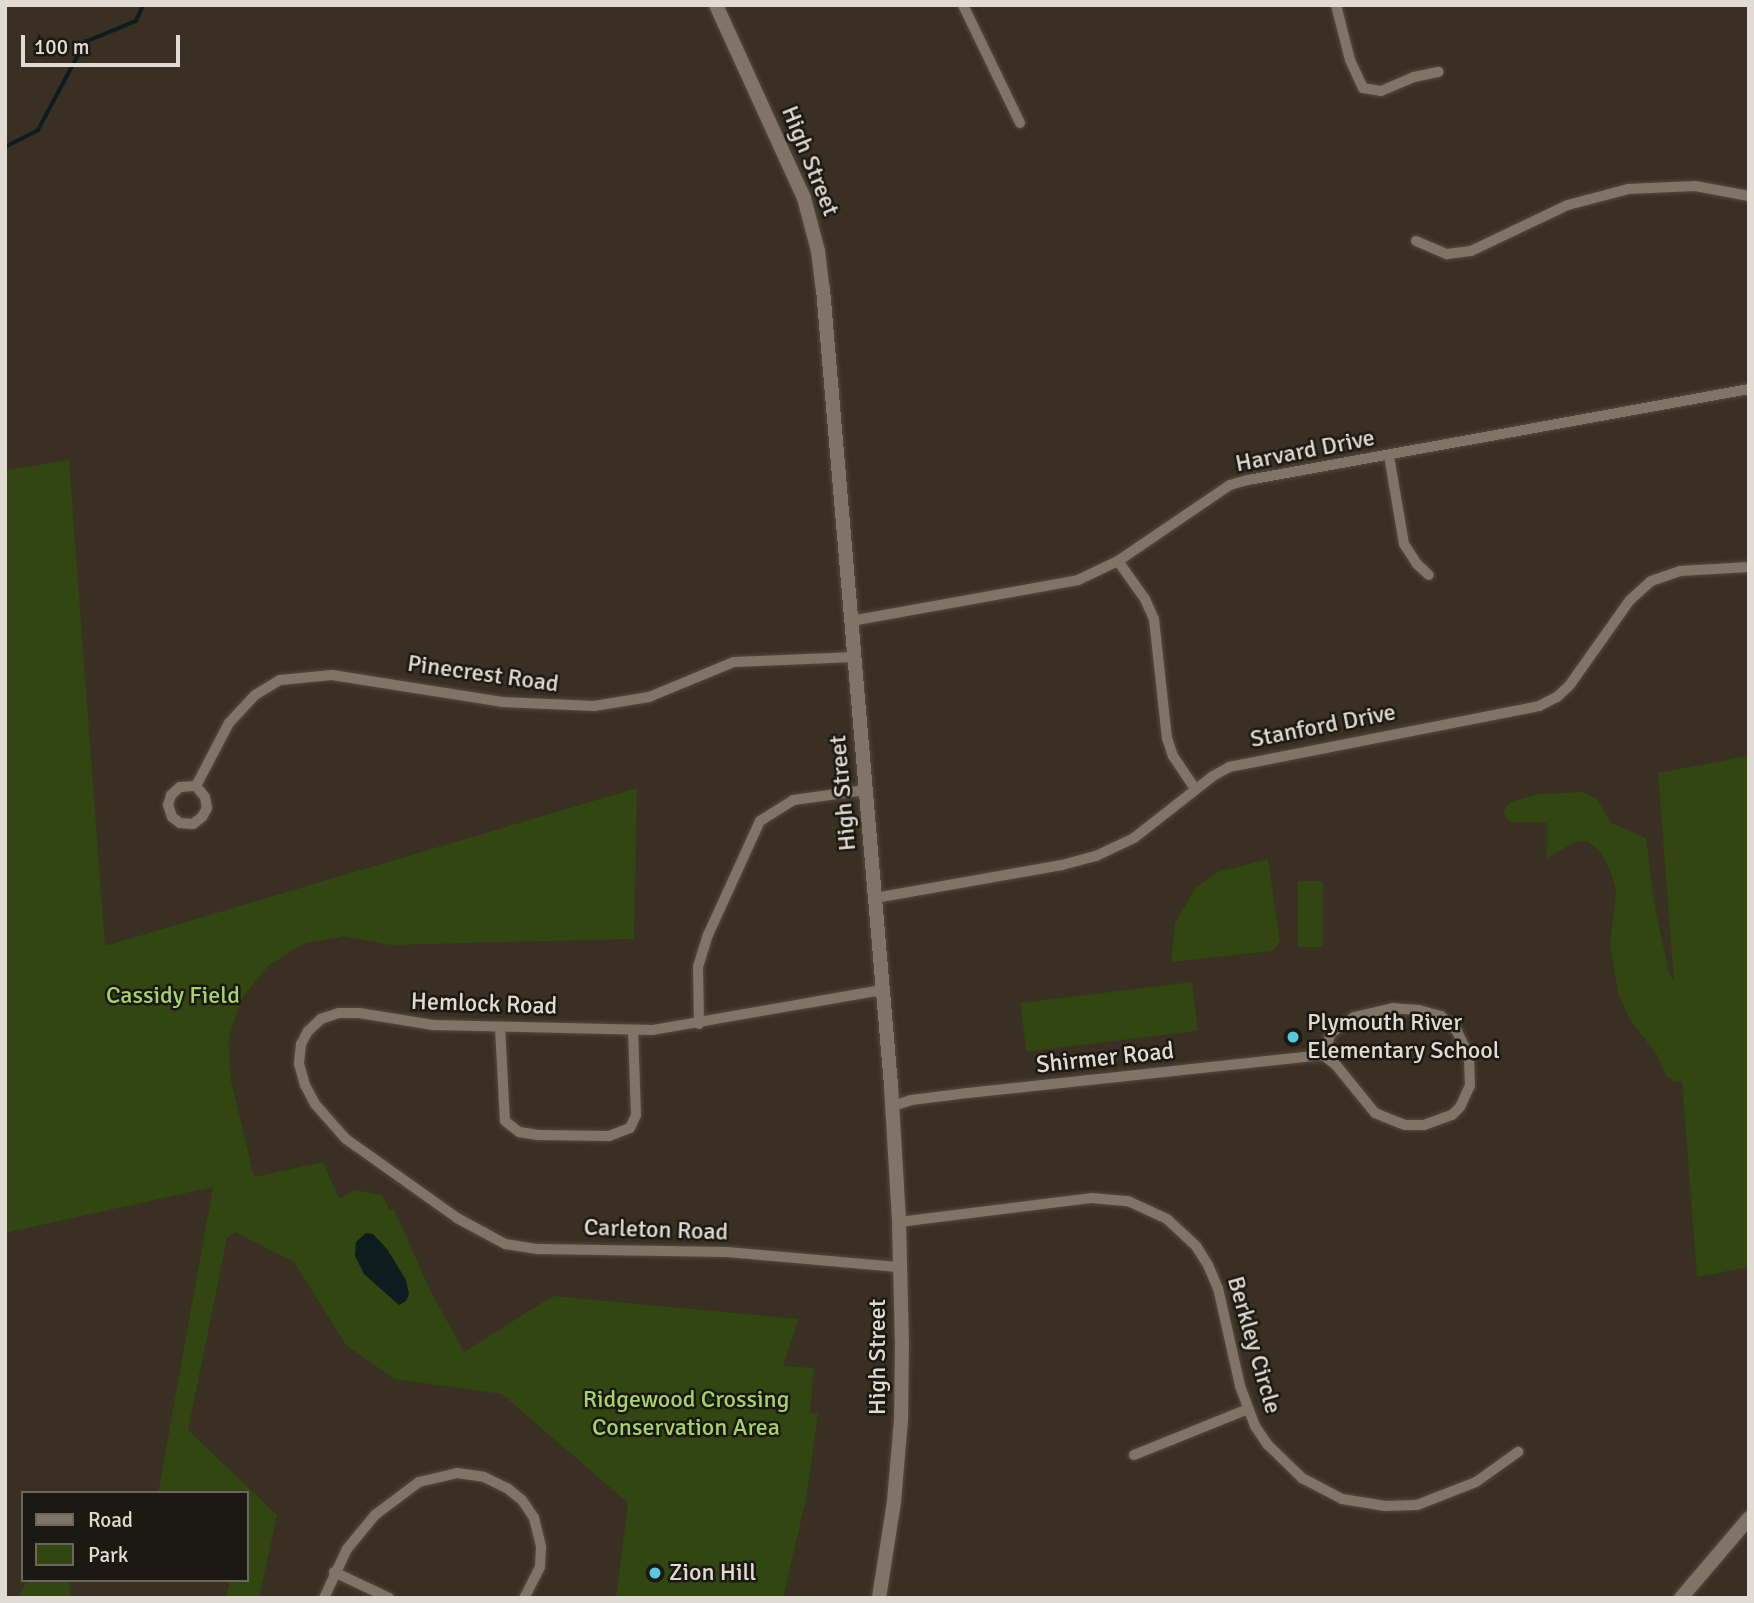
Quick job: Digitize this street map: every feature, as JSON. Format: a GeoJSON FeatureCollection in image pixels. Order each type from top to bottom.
{"type":"FeatureCollection","features":[{"type":"Feature","properties":{"kind":"main road","name":"High Street"},"geometry":{"type":"LineString","coordinates":[[716,5],[781,143],[813,226],[823,289],[893,1106],[899,1222],[902,1380],[898,1465],[879,1598]]}},
{"type":"Feature","properties":{"kind":"main road"},"geometry":{"type":"LineString","coordinates":[[1681,1598],[1749,1518]]}},
{"type":"Feature","properties":{"kind":"street"},"geometry":{"type":"LineString","coordinates":[[963,5],[1020,123]]}},
{"type":"Feature","properties":{"kind":"street"},"geometry":{"type":"LineString","coordinates":[[1336,5],[1353,69],[1363,88],[1381,90],[1414,77],[1437,72]]}},
{"type":"Feature","properties":{"kind":"street"},"geometry":{"type":"LineString","coordinates":[[1416,241],[1447,254],[1471,251],[1569,205],[1628,189],[1695,186],[1749,196]]}},
{"type":"Feature","properties":{"kind":"street","name":"Harvard Drive"},"geometry":{"type":"LineString","coordinates":[[852,621],[1052,586],[1086,577],[1118,561],[1230,485],[1749,389]]}},
{"type":"Feature","properties":{"kind":"street"},"geometry":{"type":"LineString","coordinates":[[1389,456],[1404,544],[1417,564],[1429,575]]}},
{"type":"Feature","properties":{"kind":"street"},"geometry":{"type":"LineString","coordinates":[[1118,561],[1145,599],[1154,619],[1167,738],[1173,756],[1195,789]]}},
{"type":"Feature","properties":{"kind":"street","name":"Stanford Drive"},"geometry":{"type":"LineString","coordinates":[[876,898],[1096,856],[1134,838],[1195,789],[1229,767],[1246,762],[1539,706],[1557,697],[1569,686],[1630,600],[1651,581],[1680,571],[1749,567]]}},
{"type":"Feature","properties":{"kind":"street","name":"Pinecrest Road"},"geometry":{"type":"LineString","coordinates":[[195,786],[229,723],[255,695],[281,680],[332,675],[502,702],[594,706],[649,696],[734,662],[854,657]]}},
{"type":"Feature","properties":{"kind":"street","name":"Pinecrest Road"},"geometry":{"type":"LineString","coordinates":[[195,786],[205,797],[207,808],[202,817],[193,824],[180,823],[172,817],[168,805],[171,795],[180,787],[195,786]]}},
{"type":"Feature","properties":{"kind":"street"},"geometry":{"type":"LineString","coordinates":[[699,1024],[698,967],[734,874],[760,821],[793,800],[866,790]]}},
{"type":"Feature","properties":{"kind":"street","name":"Hemlock Road"},"geometry":{"type":"LineString","coordinates":[[424,1195],[346,1139],[323,1115],[302,1077],[299,1058],[304,1038],[321,1019],[349,1012],[418,1024],[633,1031],[699,1024],[882,990]]}},
{"type":"Feature","properties":{"kind":"street"},"geometry":{"type":"LineString","coordinates":[[1392,1008],[1419,1010],[1441,1016],[1457,1031],[1469,1056],[1470,1086],[1460,1107],[1452,1115],[1424,1125],[1405,1125],[1375,1113],[1336,1065],[1323,1055],[1331,1033],[1354,1017],[1392,1008]]}},
{"type":"Feature","properties":{"kind":"street"},"geometry":{"type":"LineString","coordinates":[[500,1027],[505,1121],[519,1132],[562,1135],[609,1136],[630,1128],[636,1115],[633,1031]]}},
{"type":"Feature","properties":{"kind":"street","name":"Shirmer Road"},"geometry":{"type":"LineString","coordinates":[[893,1106],[911,1100],[968,1093],[1323,1055]]}},
{"type":"Feature","properties":{"kind":"street","name":"Carleton Road"},"geometry":{"type":"LineString","coordinates":[[424,1195],[476,1230],[497,1241],[520,1248],[727,1252],[900,1267]]}},
{"type":"Feature","properties":{"kind":"street","name":"Berkley Circle"},"geometry":{"type":"LineString","coordinates":[[899,1222],[1091,1198],[1128,1201],[1157,1214],[1182,1231],[1208,1265],[1218,1288],[1248,1409],[1267,1444],[1302,1478],[1323,1491],[1365,1504],[1400,1507],[1438,1499],[1476,1482],[1518,1452]]}},
{"type":"Feature","properties":{"kind":"street"},"geometry":{"type":"LineString","coordinates":[[1134,1455],[1248,1409]]}},
{"type":"Feature","properties":{"kind":"street"},"geometry":{"type":"LineString","coordinates":[[324,1598],[334,1572],[356,1537],[395,1498],[431,1477],[469,1473],[507,1488],[522,1500],[534,1518],[541,1546],[540,1567],[524,1598]]}},
{"type":"Feature","properties":{"kind":"street"},"geometry":{"type":"LineString","coordinates":[[334,1572],[389,1598]]}},
{"type":"Feature","properties":{"kind":"green space"},"geometry":{"type":"Polygon","coordinates":[[[69,460],[105,946],[637,788],[634,939],[390,945],[344,936],[303,944],[268,966],[242,998],[229,1037],[230,1076],[254,1177],[323,1162],[339,1199],[355,1190],[382,1195],[390,1210],[394,1209],[430,1290],[464,1352],[553,1296],[799,1319],[783,1366],[814,1368],[810,1413],[818,1414],[806,1499],[783,1598],[616,1598],[628,1503],[502,1394],[394,1379],[346,1345],[294,1262],[235,1232],[227,1238],[188,1430],[277,1515],[259,1598],[226,1598],[230,1582],[248,1582],[248,1491],[158,1491],[213,1187],[5,1233],[5,470],[69,460]]]}},
{"type":"Feature","properties":{"kind":"green space"},"geometry":{"type":"Polygon","coordinates":[[[1749,756],[1749,1267],[1697,1277],[1682,1081],[1675,1082],[1666,1076],[1657,1055],[1629,1018],[1618,993],[1610,945],[1616,893],[1611,872],[1600,851],[1587,841],[1575,842],[1547,858],[1547,823],[1509,822],[1503,811],[1510,802],[1539,794],[1583,792],[1597,799],[1611,823],[1646,838],[1655,908],[1669,973],[1674,982],[1658,773],[1749,756]]]}},
{"type":"Feature","properties":{"kind":"green space"},"geometry":{"type":"Polygon","coordinates":[[[1268,859],[1280,941],[1273,951],[1171,962],[1175,923],[1196,887],[1218,872],[1268,859]]]}},
{"type":"Feature","properties":{"kind":"green space"},"geometry":{"type":"Polygon","coordinates":[[[1298,881],[1323,881],[1323,947],[1298,947],[1298,881]]]}},
{"type":"Feature","properties":{"kind":"green space"},"geometry":{"type":"Polygon","coordinates":[[[1192,982],[1198,1031],[1026,1052],[1020,1003],[1192,982]]]}},
{"type":"Feature","properties":{"kind":"green space"},"geometry":{"type":"Polygon","coordinates":[[[26,1582],[69,1582],[71,1598],[18,1598],[26,1582]]]}},
{"type":"Feature","properties":{"kind":"shaded area"},"geometry":{"type":"Polygon","coordinates":[[[366,1233],[373,1234],[387,1249],[406,1280],[409,1294],[406,1301],[399,1305],[364,1274],[355,1256],[356,1242],[366,1233]]]}},
{"type":"Feature","properties":{"kind":"waterway"},"geometry":{"type":"LineString","coordinates":[[5,147],[38,130],[85,42],[136,21],[143,5]]}},
{"type":"Feature","properties":{"kind":"place","name":"Plymouth River Elementary School"},"geometry":{"type":"Point","coordinates":[1293,1037]}},
{"type":"Feature","properties":{"kind":"place","name":"Zion Hill"},"geometry":{"type":"Point","coordinates":[655,1573]}},
{"type":"Feature","properties":{"kind":"park label","name":"Cassidy Field"},"geometry":{"type":"Point","coordinates":[173,996]}},
{"type":"Feature","properties":{"kind":"park label","name":"Ridgewood Crossing Conservation Area"},"geometry":{"type":"Point","coordinates":[686,1414]}}]}
